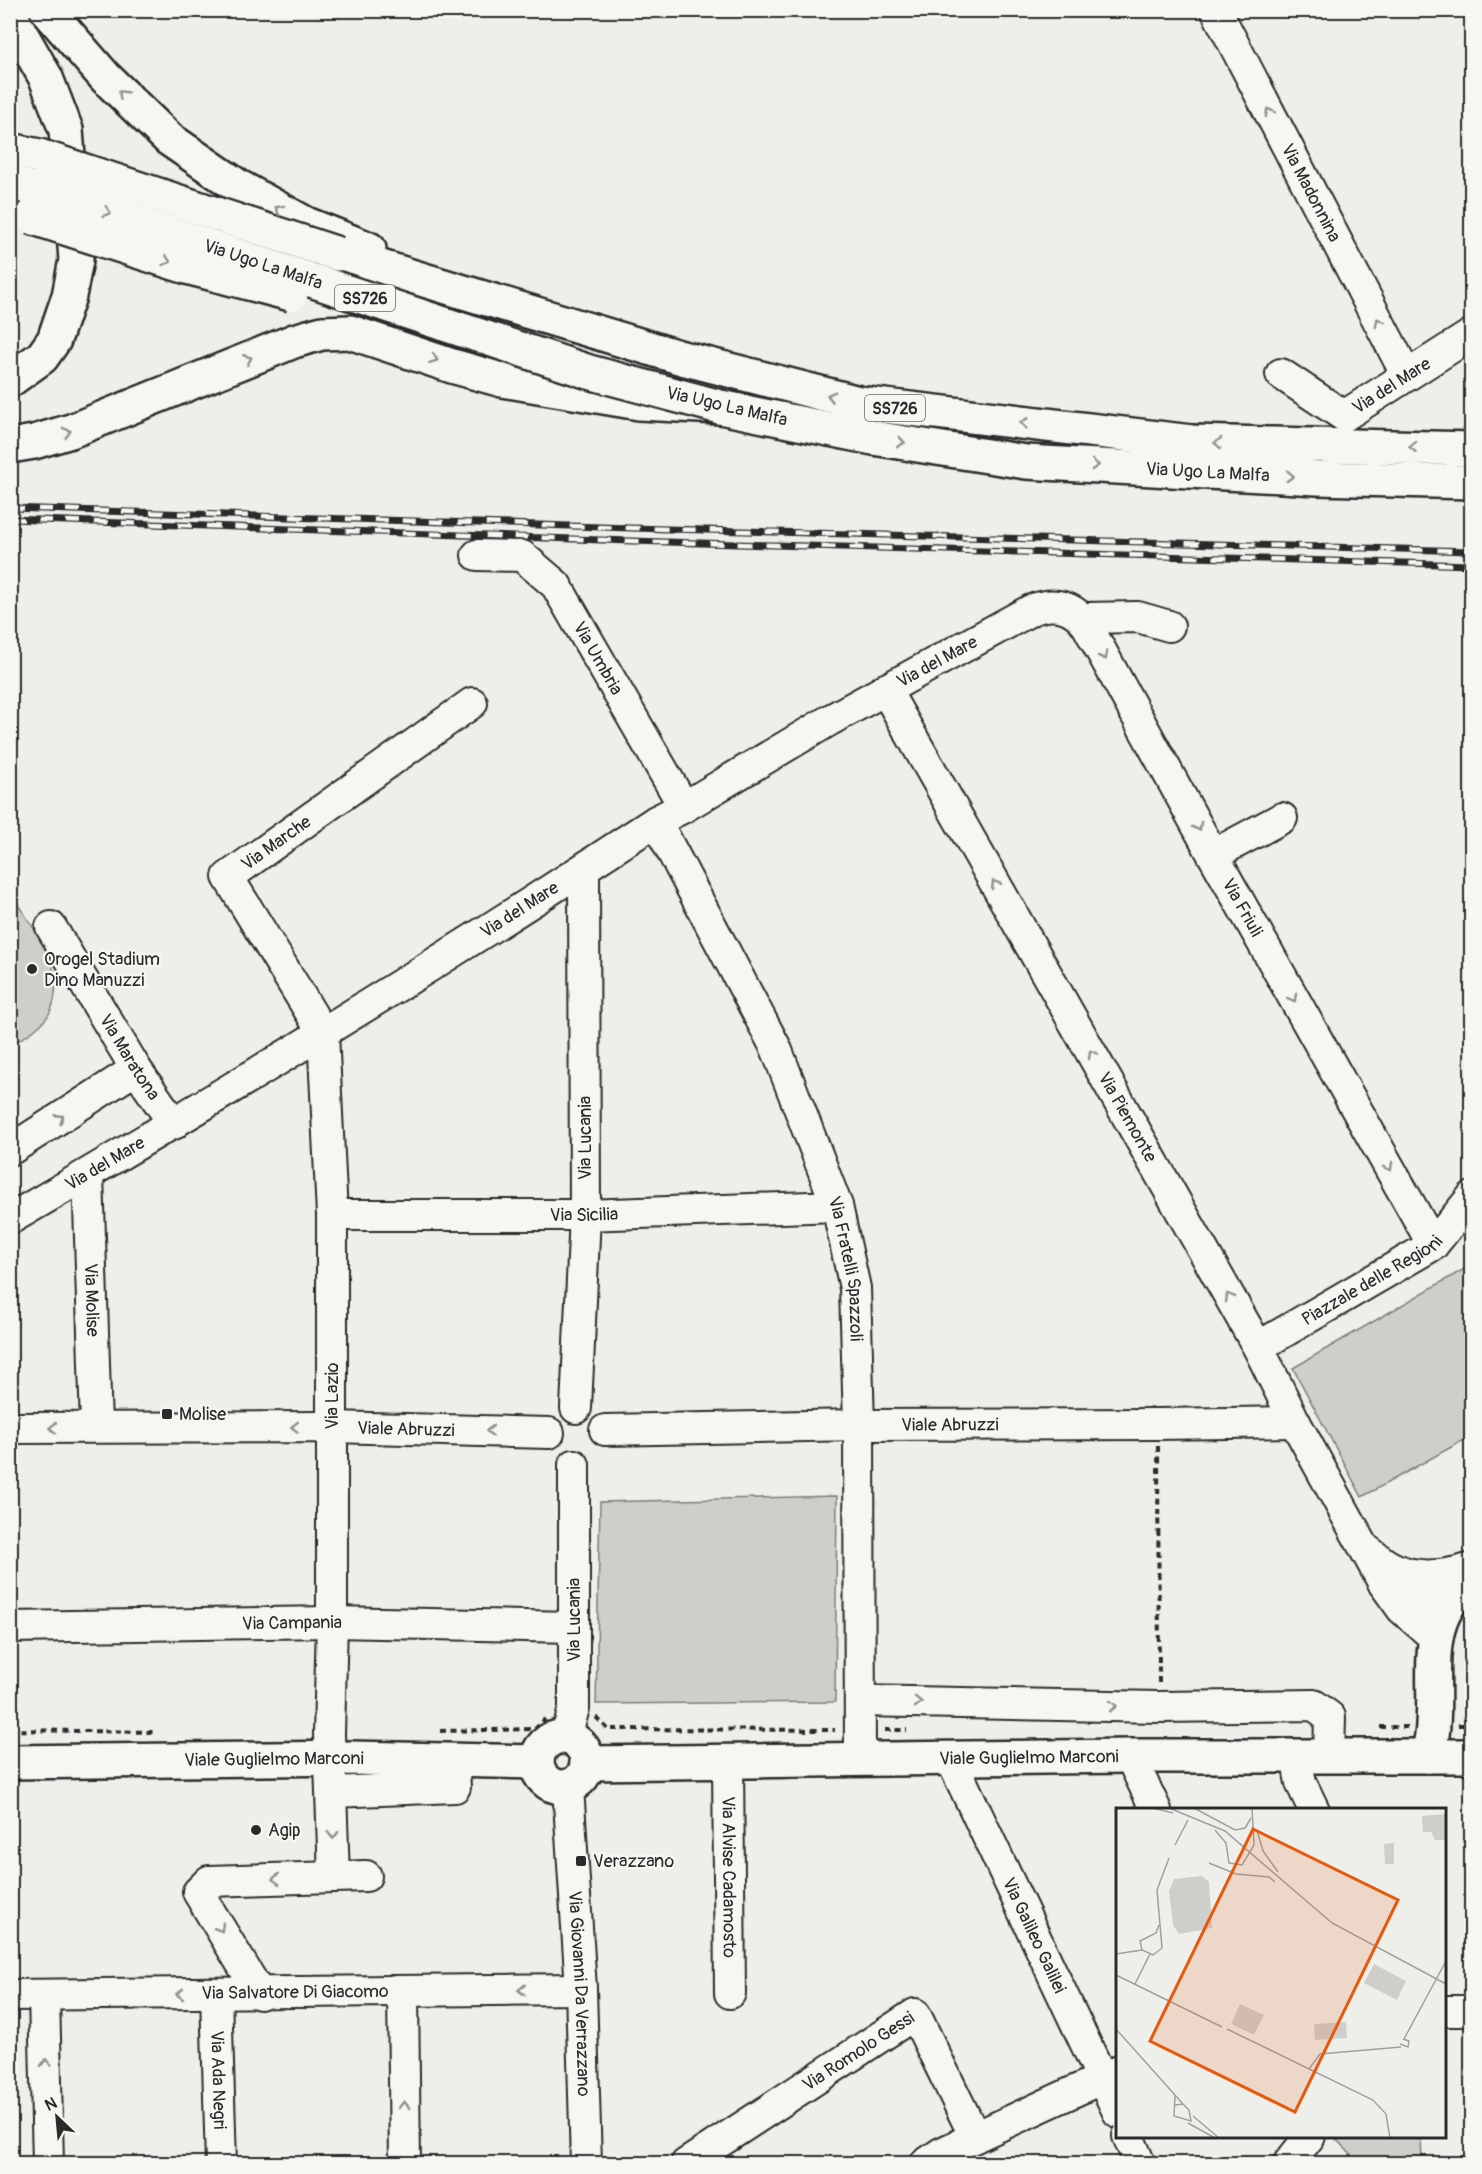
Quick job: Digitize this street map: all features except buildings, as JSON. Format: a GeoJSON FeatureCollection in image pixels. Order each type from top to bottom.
{"type":"FeatureCollection","features":[{"type":"Feature","properties":{"kind":"main road"},"geometry":{"type":"LineString","coordinates":[[47,10],[105,77],[169,140],[239,187],[306,224],[507,304]]}},
{"type":"Feature","properties":{"kind":"main road"},"geometry":{"type":"LineString","coordinates":[[10,15],[46,78],[66,130],[76,260],[69,296],[54,340],[42,357],[10,380]]}},
{"type":"Feature","properties":{"kind":"main road","name":"Via Ugo La Malfa"},"geometry":{"type":"LineString","coordinates":[[10,150],[39,156],[338,254],[682,358],[859,403],[1192,442],[1472,448]]}},
{"type":"Feature","properties":{"kind":"main road","name":"Via Ugo La Malfa"},"geometry":{"type":"LineString","coordinates":[[10,183],[50,193],[589,372],[720,407],[873,438],[1026,462],[1317,478],[1472,482]]}},
{"type":"Feature","properties":{"kind":"main road"},"geometry":{"type":"LineString","coordinates":[[21,216],[187,267],[589,372]]}},
{"type":"Feature","properties":{"kind":"main road"},"geometry":{"type":"LineString","coordinates":[[10,446],[34,442],[71,431],[294,341],[322,333],[350,332],[502,380],[639,403],[720,407]]}},
{"type":"Feature","properties":{"kind":"main road"},"geometry":{"type":"LineString","coordinates":[[1431,1741],[1434,1646],[1447,1606],[1461,1588],[1472,1579]]}},
{"type":"Feature","properties":{"kind":"main road"},"geometry":{"type":"LineString","coordinates":[[570,1723],[576,1740],[587,1754],[578,1775],[557,1787],[549,1784],[538,1771],[538,1754],[549,1740],[570,1723]]}},
{"type":"Feature","properties":{"kind":"main road","name":"Viale Guglielmo Marconi"},"geometry":{"type":"LineString","coordinates":[[578,1775],[728,1761],[860,1745],[951,1759],[1329,1756],[1431,1741],[1472,1756]]}},
{"type":"Feature","properties":{"kind":"main road","name":"Viale Guglielmo Marconi"},"geometry":{"type":"LineString","coordinates":[[10,1762],[330,1758],[537,1762]]}},
{"type":"Feature","properties":{"kind":"street","name":"Via Madonnina"},"geometry":{"type":"LineString","coordinates":[[1216,10],[1406,374]]}},
{"type":"Feature","properties":{"kind":"street","name":"Via del Mare"},"geometry":{"type":"LineString","coordinates":[[1281,374],[1344,416],[1406,374],[1472,334]]}},
{"type":"Feature","properties":{"kind":"street","name":"Via Umbria"},"geometry":{"type":"LineString","coordinates":[[477,555],[522,556],[556,585],[684,807]]}},
{"type":"Feature","properties":{"kind":"street","name":"Via del Mare"},"geometry":{"type":"LineString","coordinates":[[10,1219],[174,1124],[323,1033],[656,821],[1041,600],[1058,604],[1083,618]]}},
{"type":"Feature","properties":{"kind":"street"},"geometry":{"type":"LineString","coordinates":[[1083,618],[1138,617],[1169,626]]}},
{"type":"Feature","properties":{"kind":"street","name":"Via Friuli"},"geometry":{"type":"LineString","coordinates":[[1083,618],[1213,855],[1433,1245]]}},
{"type":"Feature","properties":{"kind":"street","name":"Via Piemonte"},"geometry":{"type":"LineString","coordinates":[[885,689],[1258,1347],[1295,1422],[1384,1584],[1434,1646]]}},
{"type":"Feature","properties":{"kind":"street","name":"Via Marche"},"geometry":{"type":"LineString","coordinates":[[323,1033],[228,877],[472,703]]}},
{"type":"Feature","properties":{"kind":"street"},"geometry":{"type":"LineString","coordinates":[[1213,855],[1282,818]]}},
{"type":"Feature","properties":{"kind":"street","name":"Via Fratelli Spazzoli"},"geometry":{"type":"LineString","coordinates":[[656,821],[776,1048],[837,1206],[855,1288],[859,1425],[860,1745]]}},
{"type":"Feature","properties":{"kind":"street","name":"Via Lucania"},"geometry":{"type":"LineString","coordinates":[[576,1408],[585,1215],[584,868]]}},
{"type":"Feature","properties":{"kind":"street","name":"Via Maratona"},"geometry":{"type":"LineString","coordinates":[[51,927],[136,1069],[174,1124]]}},
{"type":"Feature","properties":{"kind":"street","name":"Via Lazio"},"geometry":{"type":"LineString","coordinates":[[323,1033],[332,1215],[330,1758],[334,1877]]}},
{"type":"Feature","properties":{"kind":"street"},"geometry":{"type":"LineString","coordinates":[[10,1150],[136,1069]]}},
{"type":"Feature","properties":{"kind":"street","name":"Via Molise"},"geometry":{"type":"LineString","coordinates":[[88,1174],[96,1427]]}},
{"type":"Feature","properties":{"kind":"street","name":"Piazzale delle Regioni"},"geometry":{"type":"LineString","coordinates":[[1258,1347],[1433,1245],[1472,1197]]}},
{"type":"Feature","properties":{"kind":"street","name":"Via Sicilia"},"geometry":{"type":"LineString","coordinates":[[332,1215],[585,1215],[837,1206]]}},
{"type":"Feature","properties":{"kind":"street"},"geometry":{"type":"LineString","coordinates":[[568,1409],[586,1409],[595,1414],[605,1430],[603,1448],[598,1455],[567,1474],[549,1442],[549,1433],[555,1418],[568,1409]]}},
{"type":"Feature","properties":{"kind":"street","name":"Viale Abruzzi"},"geometry":{"type":"LineString","coordinates":[[605,1430],[859,1425],[1158,1425],[1295,1422]]}},
{"type":"Feature","properties":{"kind":"street","name":"Viale Abruzzi"},"geometry":{"type":"LineString","coordinates":[[10,1428],[332,1427],[549,1433]]}},
{"type":"Feature","properties":{"kind":"street","name":"Via Lucania"},"geometry":{"type":"LineString","coordinates":[[567,1474],[566,1627],[570,1723]]}},
{"type":"Feature","properties":{"kind":"street"},"geometry":{"type":"LineString","coordinates":[[1365,1548],[1391,1567],[1412,1574],[1436,1575],[1472,1568]]}},
{"type":"Feature","properties":{"kind":"street"},"geometry":{"type":"LineString","coordinates":[[1384,1584],[1447,1606]]}},
{"type":"Feature","properties":{"kind":"street","name":"Via Campania"},"geometry":{"type":"LineString","coordinates":[[10,1626],[332,1622],[566,1627]]}},
{"type":"Feature","properties":{"kind":"street"},"geometry":{"type":"LineString","coordinates":[[860,1701],[1159,1707],[1314,1705],[1330,1717],[1329,1756]]}},
{"type":"Feature","properties":{"kind":"street"},"geometry":{"type":"LineString","coordinates":[[1130,1756],[1156,1808]]}},
{"type":"Feature","properties":{"kind":"street"},"geometry":{"type":"LineString","coordinates":[[1296,1756],[1301,1783],[1314,1808]]}},
{"type":"Feature","properties":{"kind":"street"},"geometry":{"type":"LineString","coordinates":[[332,1792],[455,1787],[453,1759]]}},
{"type":"Feature","properties":{"kind":"street","name":"Via Galileo Galilei"},"geometry":{"type":"LineString","coordinates":[[951,1759],[1110,2074],[1116,2102]]}},
{"type":"Feature","properties":{"kind":"street","name":"Via Alvise Cadamosto"},"geometry":{"type":"LineString","coordinates":[[728,1761],[730,1993]]}},
{"type":"Feature","properties":{"kind":"street","name":"Via Giovanni Da Verrazzano"},"geometry":{"type":"LineString","coordinates":[[578,1775],[586,2163]]}},
{"type":"Feature","properties":{"kind":"street"},"geometry":{"type":"LineString","coordinates":[[260,1994],[198,1892],[209,1881],[366,1876]]}},
{"type":"Feature","properties":{"kind":"street","name":"Via Salvatore Di Giacomo"},"geometry":{"type":"LineString","coordinates":[[10,1995],[581,1989]]}},
{"type":"Feature","properties":{"kind":"street"},"geometry":{"type":"LineString","coordinates":[[403,1992],[405,2163]]}},
{"type":"Feature","properties":{"kind":"street","name":"Via Ada Negri"},"geometry":{"type":"LineString","coordinates":[[216,1994],[221,2163]]}},
{"type":"Feature","properties":{"kind":"street"},"geometry":{"type":"LineString","coordinates":[[44,1995],[48,2163]]}},
{"type":"Feature","properties":{"kind":"street"},"geometry":{"type":"LineString","coordinates":[[1446,2011],[1472,2011]]}},
{"type":"Feature","properties":{"kind":"street","name":"Via Romolo Gessi"},"geometry":{"type":"LineString","coordinates":[[686,2163],[915,2014],[975,2137]]}},
{"type":"Feature","properties":{"kind":"street"},"geometry":{"type":"LineString","coordinates":[[925,2163],[941,2153],[1110,2074]]}},
{"type":"Feature","properties":{"kind":"street"},"geometry":{"type":"LineString","coordinates":[[1129,2138],[1140,2163]]}},
{"type":"Feature","properties":{"kind":"street"},"geometry":{"type":"LineString","coordinates":[[1288,2163],[1308,2138]]}},
{"type":"Feature","properties":{"kind":"path"},"geometry":{"type":"LineString","coordinates":[[1158,1425],[1159,1707]]}},
{"type":"Feature","properties":{"kind":"path"},"geometry":{"type":"LineString","coordinates":[[432,1732],[535,1729],[556,1708],[570,1723],[588,1708],[608,1729],[860,1745],[919,1730]]}},
{"type":"Feature","properties":{"kind":"path"},"geometry":{"type":"LineString","coordinates":[[1376,1728],[1431,1741]]}},
{"type":"Feature","properties":{"kind":"path"},"geometry":{"type":"LineString","coordinates":[[10,1730],[164,1732]]}},
{"type":"Feature","properties":{"kind":"shaded area","name":"Orogel Stadium Dino Manuzzi"},"geometry":{"type":"Polygon","coordinates":[[[10,893],[46,949],[55,980],[55,996],[47,1017],[33,1031],[11,1045],[10,893]]]}},
{"type":"Feature","properties":{"kind":"shaded area"},"geometry":{"type":"Polygon","coordinates":[[[1471,1265],[1471,1436],[1362,1497],[1293,1368],[1471,1265]]]}},
{"type":"Feature","properties":{"kind":"shaded area"},"geometry":{"type":"Polygon","coordinates":[[[837,1496],[835,1702],[596,1704],[600,1502],[837,1496]]]}},
{"type":"Feature","properties":{"kind":"shaded area"},"geometry":{"type":"Polygon","coordinates":[[[1335,2138],[1421,2138],[1422,2163],[1359,2163],[1335,2138]]]}},
{"type":"Feature","properties":{"kind":"railway"},"geometry":{"type":"LineString","coordinates":[[10,508],[1472,551]]}},
{"type":"Feature","properties":{"kind":"railway"},"geometry":{"type":"LineString","coordinates":[[10,519],[631,541],[1472,565]]}},
{"type":"Feature","properties":{"kind":"place","name":"Orogel Stadium Dino Manuzzi"},"geometry":{"type":"Point","coordinates":[32,969]}},
{"type":"Feature","properties":{"kind":"place","name":"Molise"},"geometry":{"type":"Point","coordinates":[167,1414]}},
{"type":"Feature","properties":{"kind":"place","name":"Agip"},"geometry":{"type":"Point","coordinates":[256,1830]}},
{"type":"Feature","properties":{"kind":"place","name":"Verazzano"},"geometry":{"type":"Point","coordinates":[581,1861]}}]}
